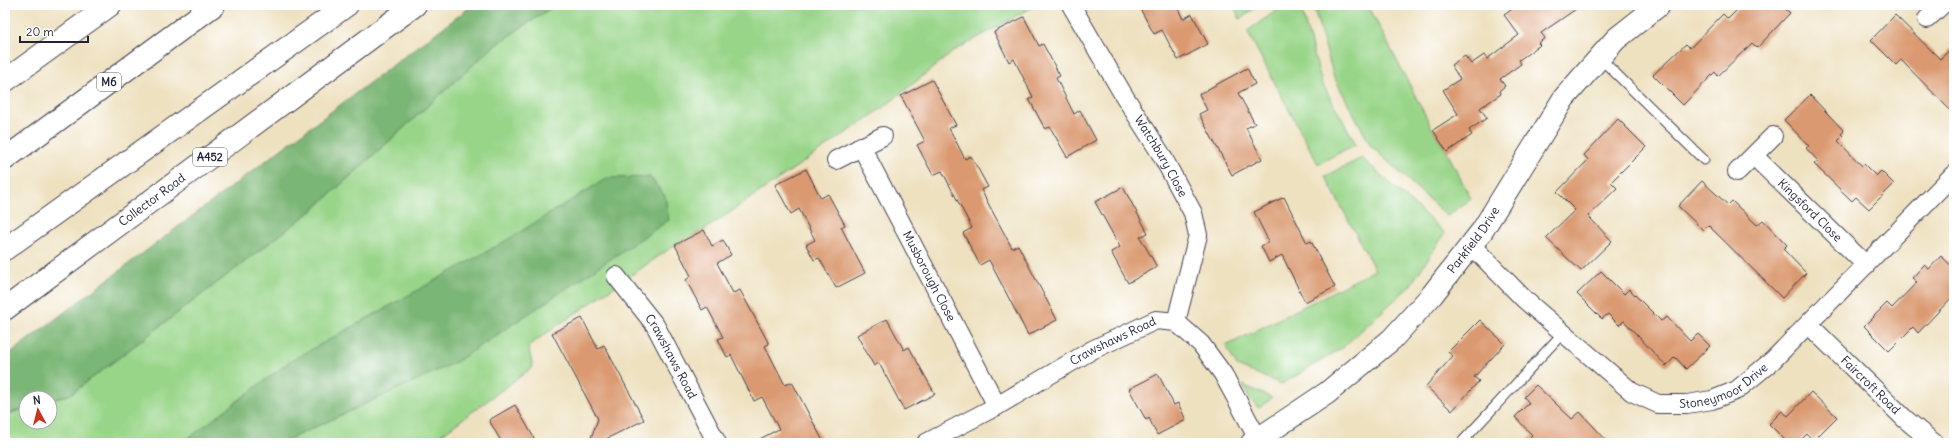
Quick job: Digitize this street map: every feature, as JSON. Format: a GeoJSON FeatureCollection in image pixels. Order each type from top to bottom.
{"type":"FeatureCollection","features":[{"type":"Feature","properties":{"kind":"main road"},"geometry":{"type":"LineString","coordinates":[[5,81],[110,5]]}},
{"type":"Feature","properties":{"kind":"main road","name":"M6"},"geometry":{"type":"LineString","coordinates":[[5,159],[214,5]]}},
{"type":"Feature","properties":{"kind":"main road"},"geometry":{"type":"LineString","coordinates":[[5,249],[347,5]]}},
{"type":"Feature","properties":{"kind":"main road","name":"Collector Road"},"geometry":{"type":"LineString","coordinates":[[5,310],[415,5]]}},
{"type":"Feature","properties":{"kind":"main road","name":"Parkfield Drive"},"geometry":{"type":"LineString","coordinates":[[1255,441],[1327,393],[1392,339],[1432,295],[1482,231],[1564,98],[1616,39],[1659,5]]}},
{"type":"Feature","properties":{"kind":"street","name":"Watchbury Close"},"geometry":{"type":"LineString","coordinates":[[1070,5],[1161,154],[1193,213],[1198,235],[1176,322]]}},
{"type":"Feature","properties":{"kind":"street"},"geometry":{"type":"LineString","coordinates":[[1927,19],[1942,5]]}},
{"type":"Feature","properties":{"kind":"street"},"geometry":{"type":"LineString","coordinates":[[836,160],[883,136]]}},
{"type":"Feature","properties":{"kind":"street"},"geometry":{"type":"LineString","coordinates":[[1737,172],[1773,136]]}},
{"type":"Feature","properties":{"kind":"street","name":"Musborough Close"},"geometry":{"type":"LineString","coordinates":[[861,146],[997,406]]}},
{"type":"Feature","properties":{"kind":"street","name":"Kingsford Close"},"geometry":{"type":"LineString","coordinates":[[1754,156],[1866,265]]}},
{"type":"Feature","properties":{"kind":"street","name":"Stoneymoor Drive"},"geometry":{"type":"LineString","coordinates":[[1470,245],[1525,300],[1632,392],[1658,404],[1687,404],[1712,400],[1736,390],[1773,360],[1809,325],[1954,174]]}},
{"type":"Feature","properties":{"kind":"street","name":"Crawshaws Road"},"geometry":{"type":"LineString","coordinates":[[616,276],[655,325],[717,443]]}},
{"type":"Feature","properties":{"kind":"street","name":"Crawshaws Road"},"geometry":{"type":"LineString","coordinates":[[926,443],[997,406],[1092,350],[1156,320],[1176,322]]}},
{"type":"Feature","properties":{"kind":"street"},"geometry":{"type":"LineString","coordinates":[[1176,322],[1201,344],[1223,374],[1255,441]]}},
{"type":"Feature","properties":{"kind":"street","name":"Faircroft Road"},"geometry":{"type":"LineString","coordinates":[[1809,325],[1905,419],[1934,443]]}},
{"type":"Feature","properties":{"kind":"lane"},"geometry":{"type":"LineString","coordinates":[[1600,58],[1704,160]]}},
{"type":"Feature","properties":{"kind":"lane"},"geometry":{"type":"LineString","coordinates":[[1461,443],[1563,333]]}},
{"type":"Feature","properties":{"kind":"green space"},"geometry":{"type":"Polygon","coordinates":[[[473,5],[555,5],[494,46],[314,209],[71,394],[58,398],[58,390],[18,390],[18,411],[5,415],[5,357],[473,5]]]}},
{"type":"Feature","properties":{"kind":"green space"},"geometry":{"type":"Polygon","coordinates":[[[555,5],[1036,5],[954,51],[884,107],[704,230],[675,245],[528,346],[533,367],[430,443],[5,443],[5,415],[18,411],[18,430],[58,430],[58,398],[71,394],[314,209],[494,46],[555,5]]]}},
{"type":"Feature","properties":{"kind":"green space"},"geometry":{"type":"Polygon","coordinates":[[[1233,5],[1259,5],[1240,19],[1233,5]]]}},
{"type":"Feature","properties":{"kind":"green space"},"geometry":{"type":"Polygon","coordinates":[[[1285,5],[1300,5],[1322,83],[1356,144],[1318,164],[1247,31],[1285,5]]]}},
{"type":"Feature","properties":{"kind":"green space"},"geometry":{"type":"Polygon","coordinates":[[[1313,5],[1367,5],[1471,199],[1447,216],[1371,146],[1334,77],[1313,5]]]}},
{"type":"Feature","properties":{"kind":"green space"},"geometry":{"type":"Polygon","coordinates":[[[1362,158],[1445,233],[1410,286],[1342,348],[1282,384],[1237,366],[1226,346],[1375,270],[1325,176],[1362,158]]]}},
{"type":"Feature","properties":{"kind":"green space"},"geometry":{"type":"Polygon","coordinates":[[[650,177],[665,196],[669,220],[456,362],[281,443],[182,443],[289,362],[502,243],[607,178],[650,177]]]}},
{"type":"Feature","properties":{"kind":"green space"},"geometry":{"type":"Polygon","coordinates":[[[1243,385],[1272,398],[1259,408],[1250,400],[1243,385]]]}},
{"type":"Feature","properties":{"kind":"building"},"geometry":{"type":"Polygon","coordinates":[[[1138,5],[1176,5],[1183,19],[1192,14],[1208,44],[1178,60],[1162,30],[1154,34],[1138,5]]]}},
{"type":"Feature","properties":{"kind":"building"},"geometry":{"type":"Polygon","coordinates":[[[1518,5],[1582,5],[1541,33],[1545,38],[1538,43],[1540,45],[1519,60],[1521,64],[1500,79],[1505,86],[1499,91],[1501,94],[1480,108],[1487,118],[1469,130],[1472,135],[1447,152],[1433,130],[1458,114],[1443,90],[1460,79],[1451,65],[1465,56],[1471,64],[1484,55],[1487,59],[1519,35],[1504,15],[1518,5]]]}},
{"type":"Feature","properties":{"kind":"building"},"geometry":{"type":"Polygon","coordinates":[[[1742,5],[1781,5],[1790,13],[1757,48],[1752,43],[1718,76],[1715,72],[1683,105],[1653,75],[1686,44],[1690,48],[1723,14],[1728,19],[1742,5]]]}},
{"type":"Feature","properties":{"kind":"building"},"geometry":{"type":"Polygon","coordinates":[[[1895,15],[1940,59],[1954,46],[1954,114],[1901,60],[1896,65],[1871,40],[1895,15]]]}},
{"type":"Feature","properties":{"kind":"building"},"geometry":{"type":"Polygon","coordinates":[[[1024,17],[1039,46],[1043,44],[1060,76],[1056,78],[1074,114],[1080,110],[1096,140],[1067,157],[1050,127],[1045,129],[1029,99],[1033,97],[1014,59],[1009,62],[994,32],[1024,17]]]}},
{"type":"Feature","properties":{"kind":"building"},"geometry":{"type":"Polygon","coordinates":[[[1247,68],[1255,84],[1238,93],[1255,124],[1246,128],[1262,159],[1232,175],[1199,114],[1207,110],[1199,94],[1247,68]]]}},
{"type":"Feature","properties":{"kind":"building"},"geometry":{"type":"Polygon","coordinates":[[[932,80],[956,125],[949,128],[965,159],[971,156],[988,187],[981,190],[1012,248],[1018,245],[1057,320],[1028,335],[989,260],[980,265],[963,233],[972,228],[942,171],[933,175],[917,145],[925,141],[901,96],[932,80]]]}},
{"type":"Feature","properties":{"kind":"building"},"geometry":{"type":"Polygon","coordinates":[[[1810,95],[1844,131],[1841,134],[1843,136],[1838,141],[1862,166],[1864,164],[1876,176],[1881,171],[1894,184],[1869,209],[1856,197],[1852,201],[1814,164],[1818,161],[1806,148],[1809,146],[1784,120],[1810,95]]]}},
{"type":"Feature","properties":{"kind":"building"},"geometry":{"type":"Polygon","coordinates":[[[1618,119],[1646,147],[1611,182],[1617,188],[1588,216],[1612,241],[1581,271],[1546,238],[1575,210],[1557,192],[1588,160],[1584,155],[1618,119]]]}},
{"type":"Feature","properties":{"kind":"building"},"geometry":{"type":"Polygon","coordinates":[[[806,169],[821,198],[828,194],[845,225],[841,227],[865,273],[836,288],[819,258],[814,260],[806,245],[815,240],[799,209],[791,214],[775,185],[806,169]]]}},
{"type":"Feature","properties":{"kind":"building"},"geometry":{"type":"Polygon","coordinates":[[[1702,181],[1728,205],[1732,201],[1757,225],[1763,220],[1787,245],[1783,249],[1806,273],[1782,298],[1708,225],[1703,230],[1678,206],[1702,181]]]}},
{"type":"Feature","properties":{"kind":"building"},"geometry":{"type":"Polygon","coordinates":[[[1123,187],[1148,233],[1140,237],[1157,267],[1128,283],[1111,252],[1120,247],[1095,202],[1123,187]]]}},
{"type":"Feature","properties":{"kind":"building"},"geometry":{"type":"Polygon","coordinates":[[[1284,197],[1307,243],[1311,241],[1335,287],[1305,302],[1282,255],[1269,262],[1261,246],[1269,242],[1254,212],[1284,197]]]}},
{"type":"Feature","properties":{"kind":"building"},"geometry":{"type":"Polygon","coordinates":[[[704,230],[712,246],[723,240],[731,255],[717,263],[733,293],[740,290],[769,344],[765,346],[785,385],[792,382],[824,443],[752,443],[779,429],[762,397],[754,401],[731,355],[727,357],[718,339],[723,337],[707,307],[702,310],[686,280],[691,276],[675,245],[704,230]]]}},
{"type":"Feature","properties":{"kind":"building"},"geometry":{"type":"Polygon","coordinates":[[[1941,256],[1954,268],[1954,295],[1918,333],[1913,327],[1889,351],[1864,326],[1887,303],[1892,308],[1917,282],[1912,278],[1924,265],[1929,269],[1941,256]]]}},
{"type":"Feature","properties":{"kind":"building"},"geometry":{"type":"Polygon","coordinates":[[[1601,271],[1624,294],[1629,289],[1661,321],[1667,317],[1690,341],[1698,334],[1710,346],[1686,369],[1675,357],[1666,366],[1624,321],[1619,325],[1608,314],[1602,319],[1577,294],[1601,271]]]}},
{"type":"Feature","properties":{"kind":"building"},"geometry":{"type":"Polygon","coordinates":[[[582,318],[598,349],[604,345],[644,420],[598,443],[589,443],[598,419],[552,333],[582,318]]]}},
{"type":"Feature","properties":{"kind":"building"},"geometry":{"type":"Polygon","coordinates":[[[887,319],[904,350],[909,347],[935,394],[904,410],[879,363],[874,366],[857,335],[887,319]]]}},
{"type":"Feature","properties":{"kind":"building"},"geometry":{"type":"Polygon","coordinates":[[[1480,320],[1505,344],[1474,377],[1479,381],[1452,411],[1426,386],[1453,356],[1448,352],[1480,320]]]}},
{"type":"Feature","properties":{"kind":"building"},"geometry":{"type":"Polygon","coordinates":[[[1158,374],[1174,405],[1178,403],[1186,420],[1157,435],[1149,418],[1146,420],[1129,389],[1158,374]]]}},
{"type":"Feature","properties":{"kind":"building"},"geometry":{"type":"Polygon","coordinates":[[[1536,385],[1572,419],[1580,412],[1609,443],[1524,443],[1532,435],[1515,417],[1529,403],[1524,397],[1536,385]]]}},
{"type":"Feature","properties":{"kind":"building"},"geometry":{"type":"Polygon","coordinates":[[[1811,392],[1837,417],[1813,441],[1807,434],[1798,443],[1788,443],[1769,424],[1782,411],[1788,416],[1811,392]]]}},
{"type":"Feature","properties":{"kind":"building"},"geometry":{"type":"Polygon","coordinates":[[[515,405],[537,443],[502,443],[489,420],[515,405]]]}}]}
